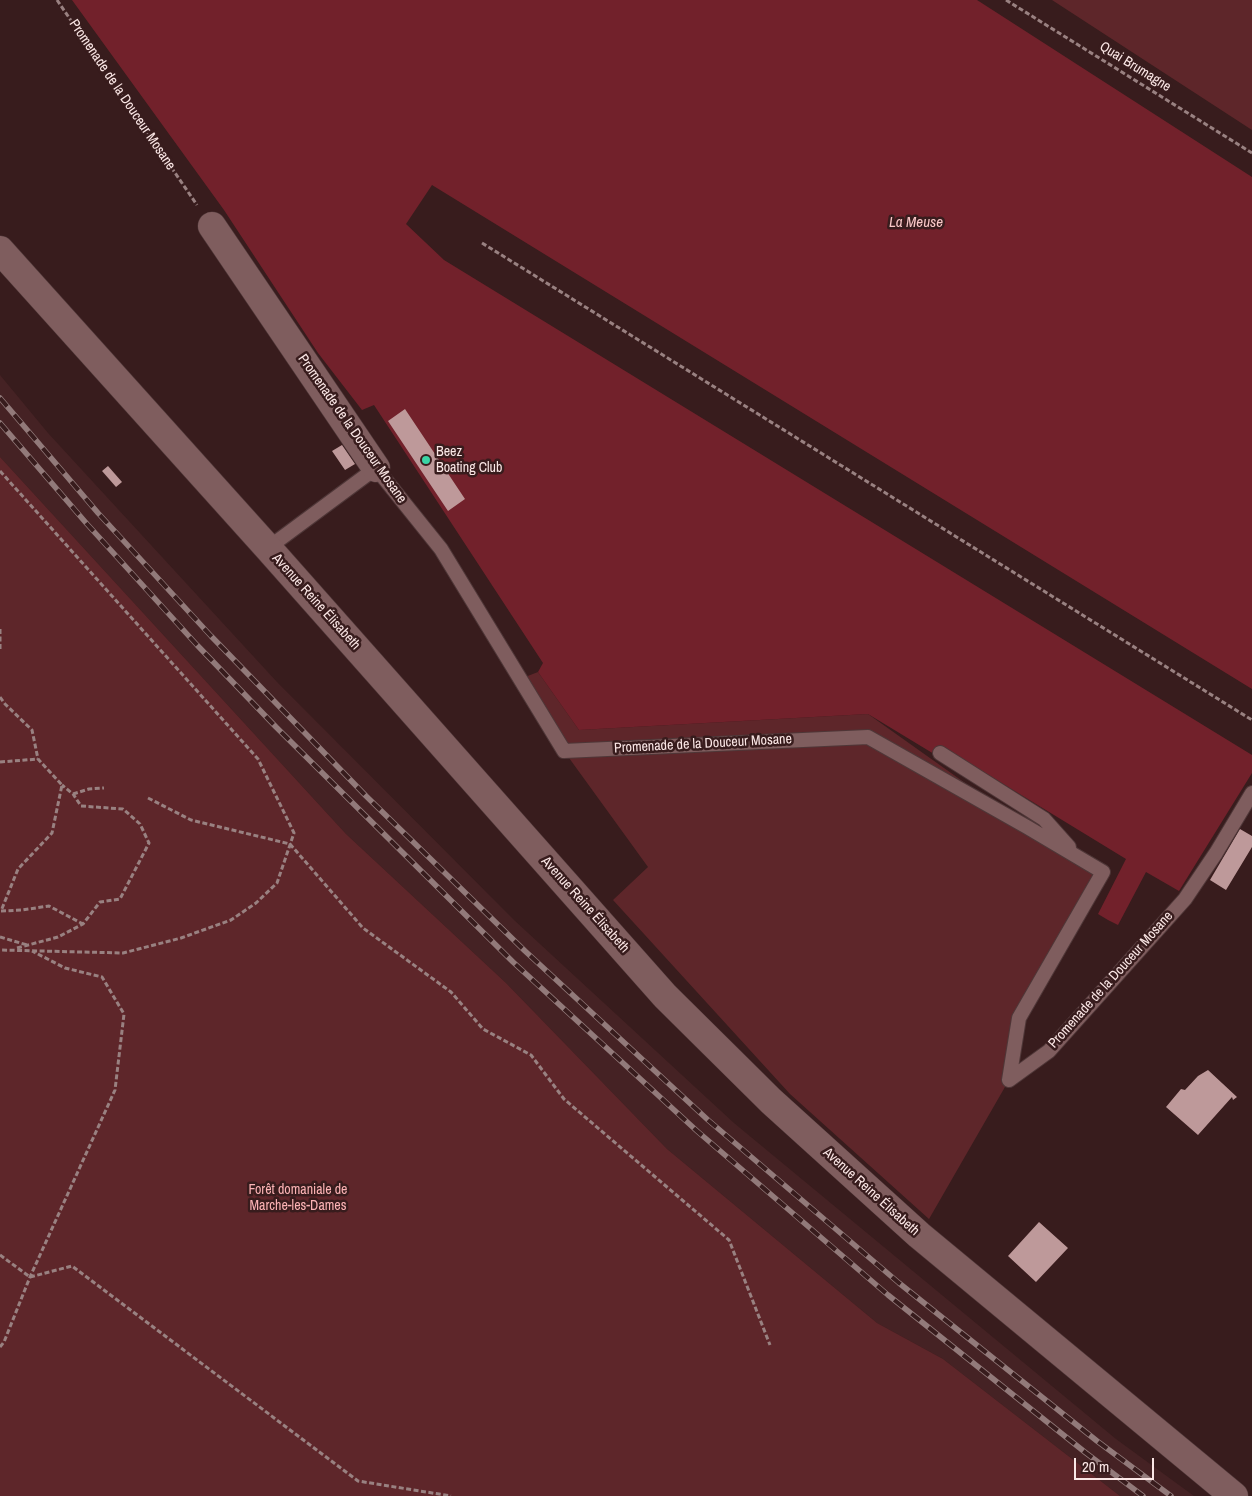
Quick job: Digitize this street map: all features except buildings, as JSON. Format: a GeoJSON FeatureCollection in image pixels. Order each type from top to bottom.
{"type":"FeatureCollection","features":[{"type":"Feature","properties":{"kind":"main road","name":"Promenade de la Douceur Mosane"},"geometry":{"type":"LineString","coordinates":[[212,226],[376,468]]}},
{"type":"Feature","properties":{"kind":"main road","name":"Avenue Reine Élisabeth"},"geometry":{"type":"LineString","coordinates":[[0,250],[268,548],[665,996],[771,1101],[919,1235],[1234,1496]]}},
{"type":"Feature","properties":{"kind":"lane"},"geometry":{"type":"LineString","coordinates":[[268,548],[376,468]]}},
{"type":"Feature","properties":{"kind":"lane","name":"Promenade de la Douceur Mosane"},"geometry":{"type":"LineString","coordinates":[[376,468],[441,549],[564,751],[868,737],[1103,872],[1019,1018],[1009,1080],[1049,1051],[1185,899],[1216,853],[1252,793]]}},
{"type":"Feature","properties":{"kind":"lane"},"geometry":{"type":"LineString","coordinates":[[940,753],[1044,819],[1078,857]]}},
{"type":"Feature","properties":{"kind":"path","name":"Promenade de la Douceur Mosane"},"geometry":{"type":"LineString","coordinates":[[57,0],[212,226]]}},
{"type":"Feature","properties":{"kind":"path","name":"Quai Brumagne"},"geometry":{"type":"LineString","coordinates":[[1006,0],[1252,153]]}},
{"type":"Feature","properties":{"kind":"path"},"geometry":{"type":"LineString","coordinates":[[482,243],[1252,720]]}},
{"type":"Feature","properties":{"kind":"path"},"geometry":{"type":"LineString","coordinates":[[0,471],[258,758],[294,833],[277,883],[256,903],[231,920],[181,938],[123,953],[0,950]]}},
{"type":"Feature","properties":{"kind":"path"},"geometry":{"type":"LineString","coordinates":[[0,629],[0,649]]}},
{"type":"Feature","properties":{"kind":"path"},"geometry":{"type":"LineString","coordinates":[[0,697],[32,730],[38,758],[62,785],[73,794],[81,806],[123,809],[140,824],[149,843],[120,899],[100,902],[83,924],[58,937],[11,950]]}},
{"type":"Feature","properties":{"kind":"path"},"geometry":{"type":"LineString","coordinates":[[0,762],[38,758]]}},
{"type":"Feature","properties":{"kind":"path"},"geometry":{"type":"LineString","coordinates":[[62,785],[52,833],[18,870],[1,911],[49,906],[83,924]]}},
{"type":"Feature","properties":{"kind":"path"},"geometry":{"type":"LineString","coordinates":[[73,794],[89,789],[104,788]]}},
{"type":"Feature","properties":{"kind":"path"},"geometry":{"type":"LineString","coordinates":[[148,798],[191,820],[290,844],[363,928],[451,992],[483,1028],[531,1055],[564,1099],[728,1240],[770,1345]]}},
{"type":"Feature","properties":{"kind":"path"},"geometry":{"type":"LineString","coordinates":[[0,937],[28,945]]}},
{"type":"Feature","properties":{"kind":"path"},"geometry":{"type":"LineString","coordinates":[[0,1347],[4,1342],[30,1277],[114,1090],[124,1014],[102,977],[65,968],[31,950]]}},
{"type":"Feature","properties":{"kind":"path"},"geometry":{"type":"LineString","coordinates":[[0,1254],[30,1277]]}},
{"type":"Feature","properties":{"kind":"path"},"geometry":{"type":"LineString","coordinates":[[30,1277],[72,1266],[358,1482],[451,1496]]}},
{"type":"Feature","properties":{"kind":"shaded area"},"geometry":{"type":"Polygon","coordinates":[[[0,375],[48,433],[277,682],[514,920],[734,1123],[1116,1439],[1194,1496],[1120,1496],[943,1359],[877,1323],[667,1149],[506,983],[346,834],[0,457],[0,375]]]}},
{"type":"Feature","properties":{"kind":"green space"},"geometry":{"type":"Polygon","coordinates":[[[1052,0],[1252,0],[1252,130],[1052,0]]]}},
{"type":"Feature","properties":{"kind":"green space","name":"Forêt domaniale de Marche-les-Dames"},"geometry":{"type":"Polygon","coordinates":[[[0,457],[346,834],[506,983],[667,1149],[877,1323],[943,1359],[1120,1496],[0,1496],[0,457]]]}},
{"type":"Feature","properties":{"kind":"green space"},"geometry":{"type":"Polygon","coordinates":[[[538,672],[579,730],[868,714],[1027,827],[1103,872],[1019,1018],[1009,1080],[929,1219],[790,1094],[613,900],[648,867],[564,751],[520,679],[538,672]]]}},
{"type":"Feature","properties":{"kind":"water","name":"La Meuse"},"geometry":{"type":"Polygon","coordinates":[[[72,0],[977,0],[1252,177],[1252,689],[432,185],[406,224],[444,260],[1252,755],[1252,773],[1179,891],[1146,872],[1118,925],[1108,920],[1098,914],[1126,859],[941,746],[934,754],[868,714],[579,730],[538,672],[543,663],[374,405],[362,410],[318,353],[224,210],[72,0]]]}},
{"type":"Feature","properties":{"kind":"railway"},"geometry":{"type":"LineString","coordinates":[[0,398],[98,513],[211,636],[366,796],[525,951],[708,1120],[899,1283],[1097,1441],[1171,1496]]}},
{"type":"Feature","properties":{"kind":"railway"},"geometry":{"type":"LineString","coordinates":[[0,423],[87,524],[197,645],[276,727],[513,962],[697,1131],[888,1295],[1086,1453],[1143,1496]]}},
{"type":"Feature","properties":{"kind":"place","name":"Beez Boating Club"},"geometry":{"type":"Point","coordinates":[426,460]}}]}
